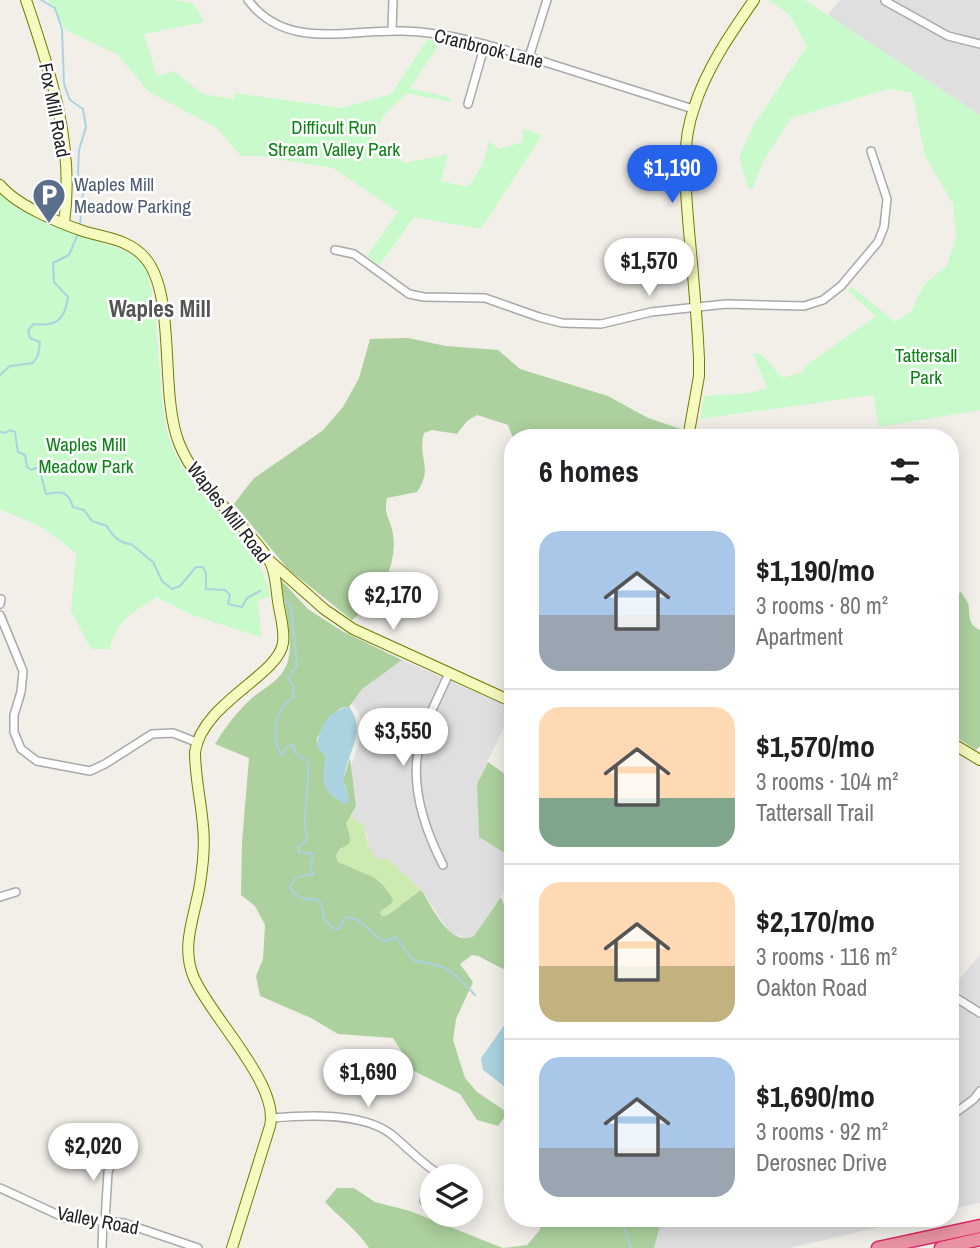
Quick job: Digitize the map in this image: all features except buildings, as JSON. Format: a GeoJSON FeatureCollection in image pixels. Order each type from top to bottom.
{"type":"FeatureCollection","features":[{"type":"Feature","properties":{"kind":"highway"},"geometry":{"type":"LineString","coordinates":[[878,1248],[980,1226]]}},
{"type":"Feature","properties":{"kind":"highway"},"geometry":{"type":"LineString","coordinates":[[941,1248],[980,1239]]}},
{"type":"Feature","properties":{"kind":"main road","name":"Fox Mill Road"},"geometry":{"type":"LineString","coordinates":[[26,0],[52,81],[64,135],[68,225]]}},
{"type":"Feature","properties":{"kind":"main road"},"geometry":{"type":"LineString","coordinates":[[690,429],[699,376],[685,174],[687,142],[693,109],[711,69],[754,0]]}},
{"type":"Feature","properties":{"kind":"main road","name":"Waples Mill Road"},"geometry":{"type":"LineString","coordinates":[[0,185],[19,201],[85,232],[129,245],[147,260],[153,269],[162,299],[169,404],[179,444],[193,468],[271,562],[283,627],[281,651],[268,667],[215,713],[196,742]]}},
{"type":"Feature","properties":{"kind":"main road"},"geometry":{"type":"LineString","coordinates":[[271,562],[315,602],[343,622],[373,639],[504,698]]}},
{"type":"Feature","properties":{"kind":"main road"},"geometry":{"type":"LineString","coordinates":[[196,742],[195,764],[203,843],[200,885],[189,933],[189,961],[199,989],[265,1090],[271,1105],[272,1118],[232,1248]]}},
{"type":"Feature","properties":{"kind":"main road"},"geometry":{"type":"LineString","coordinates":[[959,747],[980,760]]}},
{"type":"Feature","properties":{"kind":"street","name":"Cranbrook Lane"},"geometry":{"type":"LineString","coordinates":[[248,0],[270,21],[299,33],[327,35],[392,31],[431,32],[485,44],[693,109]]}},
{"type":"Feature","properties":{"kind":"street"},"geometry":{"type":"LineString","coordinates":[[392,31],[393,0]]}},
{"type":"Feature","properties":{"kind":"street"},"geometry":{"type":"LineString","coordinates":[[529,57],[547,0]]}},
{"type":"Feature","properties":{"kind":"street"},"geometry":{"type":"LineString","coordinates":[[885,1],[948,36],[980,44]]}},
{"type":"Feature","properties":{"kind":"street"},"geometry":{"type":"LineString","coordinates":[[468,104],[485,44]]}},
{"type":"Feature","properties":{"kind":"street"},"geometry":{"type":"LineString","coordinates":[[335,250],[354,254],[409,294],[424,297],[485,298],[562,323],[601,324],[651,312],[744,303],[804,306],[823,300],[842,286],[876,247],[884,227],[886,194],[871,150]]}},
{"type":"Feature","properties":{"kind":"street"},"geometry":{"type":"LineString","coordinates":[[0,604],[1,599]]}},
{"type":"Feature","properties":{"kind":"street"},"geometry":{"type":"LineString","coordinates":[[0,615],[23,671],[21,692],[14,715],[15,732],[21,748],[37,761],[90,771],[152,734],[173,733],[196,742]]}},
{"type":"Feature","properties":{"kind":"street"},"geometry":{"type":"LineString","coordinates":[[443,865],[420,806],[417,762],[424,732],[449,673]]}},
{"type":"Feature","properties":{"kind":"street"},"geometry":{"type":"LineString","coordinates":[[0,897],[16,892]]}},
{"type":"Feature","properties":{"kind":"street"},"geometry":{"type":"LineString","coordinates":[[959,1000],[980,1013]]}},
{"type":"Feature","properties":{"kind":"street"},"geometry":{"type":"LineString","coordinates":[[959,1110],[980,1091]]}},
{"type":"Feature","properties":{"kind":"street"},"geometry":{"type":"LineString","coordinates":[[272,1118],[313,1115],[374,1125],[390,1134],[426,1164]]}},
{"type":"Feature","properties":{"kind":"street"},"geometry":{"type":"LineString","coordinates":[[102,1248],[108,1172],[115,1155]]}},
{"type":"Feature","properties":{"kind":"street","name":"Valley Road"},"geometry":{"type":"LineString","coordinates":[[0,1188],[65,1218],[124,1223],[198,1248]]}},
{"type":"Feature","properties":{"kind":"shaded area"},"geometry":{"type":"Polygon","coordinates":[[[840,0],[980,0],[980,115],[828,15],[840,0]]]}},
{"type":"Feature","properties":{"kind":"shaded area"},"geometry":{"type":"Polygon","coordinates":[[[402,660],[504,704],[504,727],[477,784],[479,837],[504,852],[504,892],[474,936],[469,939],[450,933],[422,891],[388,859],[376,859],[368,844],[367,834],[349,815],[356,805],[351,766],[362,734],[360,715],[351,702],[362,689],[402,660]]]}},
{"type":"Feature","properties":{"kind":"shaded area"},"geometry":{"type":"Polygon","coordinates":[[[980,955],[980,1203],[959,1208],[959,980],[980,955]]]}},
{"type":"Feature","properties":{"kind":"shaded area"},"geometry":{"type":"Polygon","coordinates":[[[660,1227],[880,1227],[790,1248],[654,1248],[660,1227]]]}},
{"type":"Feature","properties":{"kind":"green space","name":"Difficult Run Stream Valley Park"},"geometry":{"type":"Polygon","coordinates":[[[48,0],[173,0],[193,3],[205,22],[144,34],[157,76],[174,71],[202,94],[234,99],[235,93],[342,108],[391,94],[427,40],[442,41],[410,88],[451,98],[450,102],[407,93],[385,114],[370,139],[406,163],[448,154],[441,181],[468,187],[482,166],[489,141],[499,149],[523,142],[523,129],[542,135],[481,229],[414,217],[379,266],[367,256],[398,212],[333,168],[241,156],[217,128],[149,92],[118,55],[66,30],[48,0]]]}},
{"type":"Feature","properties":{"kind":"green space","name":"Tattersall Park"},"geometry":{"type":"Polygon","coordinates":[[[768,0],[805,0],[980,115],[980,410],[879,427],[873,395],[700,419],[704,396],[750,393],[767,388],[753,354],[760,353],[783,378],[803,372],[804,367],[876,316],[848,291],[852,287],[895,322],[911,312],[923,286],[947,265],[956,238],[953,204],[925,156],[912,93],[888,89],[791,118],[764,160],[752,189],[748,187],[739,158],[753,126],[807,46],[789,14],[768,0]]]}},
{"type":"Feature","properties":{"kind":"green space","name":"Waples Mill Meadow Park"},"geometry":{"type":"Polygon","coordinates":[[[0,191],[10,201],[36,217],[125,252],[141,261],[152,291],[162,398],[169,438],[178,460],[191,480],[239,535],[264,574],[270,597],[258,600],[261,637],[192,615],[157,597],[140,607],[121,624],[110,649],[91,649],[71,611],[76,553],[43,528],[0,509],[0,191]]]}},
{"type":"Feature","properties":{"kind":"green space"},"geometry":{"type":"Polygon","coordinates":[[[408,338],[446,346],[498,350],[520,369],[608,396],[648,418],[681,429],[510,429],[508,425],[477,415],[467,421],[457,434],[432,430],[424,433],[422,449],[425,469],[417,492],[387,498],[386,509],[394,547],[389,571],[370,603],[352,620],[288,569],[234,504],[253,479],[322,431],[343,407],[359,378],[370,339],[408,338]]]}},
{"type":"Feature","properties":{"kind":"green space"},"geometry":{"type":"Polygon","coordinates":[[[280,579],[308,609],[342,631],[402,660],[362,689],[349,707],[341,708],[329,718],[317,738],[317,747],[326,756],[325,762],[349,797],[343,781],[350,758],[356,806],[346,823],[349,844],[340,849],[336,856],[338,862],[373,877],[383,885],[393,899],[392,903],[380,912],[382,916],[388,915],[422,891],[443,924],[457,936],[465,938],[474,936],[501,897],[504,905],[504,969],[472,955],[460,964],[473,982],[456,1019],[453,1040],[465,1078],[477,1092],[504,1110],[504,1118],[498,1126],[477,1120],[460,1094],[414,1071],[393,1038],[338,1034],[311,1018],[260,996],[256,976],[263,959],[265,925],[255,906],[241,895],[249,758],[215,744],[242,708],[284,670],[290,645],[280,579]]]}},
{"type":"Feature","properties":{"kind":"green space"},"geometry":{"type":"Polygon","coordinates":[[[961,592],[968,603],[971,622],[980,630],[980,746],[976,750],[959,739],[961,592]]]}},
{"type":"Feature","properties":{"kind":"green space"},"geometry":{"type":"Polygon","coordinates":[[[488,762],[504,774],[504,852],[479,837],[477,784],[488,762]]]}},
{"type":"Feature","properties":{"kind":"green space"},"geometry":{"type":"Polygon","coordinates":[[[349,815],[363,825],[368,844],[376,859],[388,859],[422,891],[418,891],[388,915],[382,916],[380,912],[386,908],[390,896],[385,889],[373,879],[338,862],[336,856],[350,837],[345,824],[349,815]]]}},
{"type":"Feature","properties":{"kind":"green space"},"geometry":{"type":"Polygon","coordinates":[[[337,1188],[354,1188],[375,1202],[420,1215],[420,1227],[450,1227],[503,1248],[369,1248],[325,1202],[337,1188]]]}},
{"type":"Feature","properties":{"kind":"green space"},"geometry":{"type":"Polygon","coordinates":[[[540,1227],[660,1227],[654,1248],[503,1248],[527,1245],[540,1227]]]}},
{"type":"Feature","properties":{"kind":"water"},"geometry":{"type":"Polygon","coordinates":[[[349,707],[357,725],[344,779],[347,805],[332,795],[324,785],[326,756],[317,747],[320,734],[330,716],[349,707]]]}},
{"type":"Feature","properties":{"kind":"water"},"geometry":{"type":"Polygon","coordinates":[[[504,1026],[504,1086],[483,1070],[481,1058],[504,1026]]]}},
{"type":"Feature","properties":{"kind":"waterway"},"geometry":{"type":"LineString","coordinates":[[41,0],[55,8],[62,29],[64,84],[70,100],[83,109],[86,127],[79,150],[78,173],[83,193],[80,225]]}},
{"type":"Feature","properties":{"kind":"waterway"},"geometry":{"type":"LineString","coordinates":[[0,375],[10,366],[33,363],[38,355],[40,342],[30,338],[28,330],[34,324],[54,323],[65,311],[68,297],[54,282],[53,263],[69,255],[78,234]]}},
{"type":"Feature","properties":{"kind":"waterway"},"geometry":{"type":"LineString","coordinates":[[0,432],[15,432],[18,452],[25,455],[27,467],[31,470],[39,467],[46,494],[59,492],[69,497],[73,507],[84,510],[92,521],[107,526],[117,538],[131,544],[153,562],[162,581],[172,589],[180,586],[196,567],[203,567],[206,573],[206,589],[225,590],[230,595],[228,604],[242,607],[247,598],[260,591]]}},
{"type":"Feature","properties":{"kind":"waterway"},"geometry":{"type":"LineString","coordinates":[[281,597],[291,606],[297,665],[288,678],[293,685],[294,697],[282,708],[279,715],[276,740],[282,755],[286,747],[293,744],[296,754],[308,762],[305,820],[307,840],[298,847],[299,852],[312,854],[313,859],[310,865],[313,874],[296,879],[290,888],[305,899],[318,900],[324,919],[333,928],[339,929],[346,917],[358,920],[380,939],[385,941],[396,937],[413,960],[443,967],[458,977],[475,995]]}},
{"type":"Feature","properties":{"kind":"waterway"},"geometry":{"type":"LineString","coordinates":[[624,1227],[631,1248]]}},
{"type":"Feature","properties":{"kind":"place","name":"Waples Mill Meadow Parking"},"geometry":{"type":"Point","coordinates":[49,225]}},
{"type":"Feature","properties":{"kind":"district","name":"Waples Mill"},"geometry":{"type":"Point","coordinates":[160,308]}}]}
